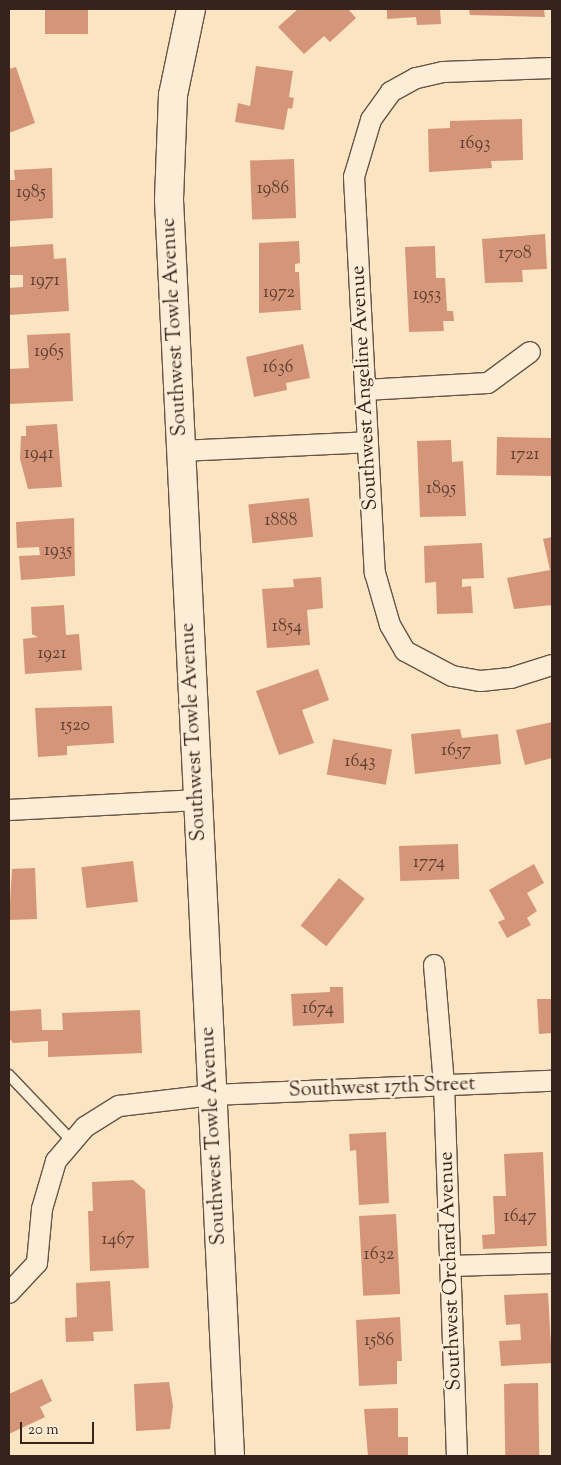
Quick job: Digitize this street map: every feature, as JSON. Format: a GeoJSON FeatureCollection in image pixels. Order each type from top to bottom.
{"type":"FeatureCollection","features":[{"type":"Feature","properties":{"kind":"main road","name":"Southwest Towle Avenue"},"geometry":{"type":"LineString","coordinates":[[191,9],[173,95],[168,166],[180,450],[230,1456]]}},
{"type":"Feature","properties":{"kind":"street","name":"Southwest Angeline Avenue"},"geometry":{"type":"LineString","coordinates":[[552,68],[443,72],[416,78],[391,92],[371,120],[354,177],[375,572],[390,625],[406,651],[452,676],[482,680],[511,678],[552,665]]}},
{"type":"Feature","properties":{"kind":"street"},"geometry":{"type":"LineString","coordinates":[[365,390],[488,383],[530,352]]}},
{"type":"Feature","properties":{"kind":"street"},"geometry":{"type":"LineString","coordinates":[[180,450],[368,442]]}},
{"type":"Feature","properties":{"kind":"street"},"geometry":{"type":"LineString","coordinates":[[9,810],[198,800]]}},
{"type":"Feature","properties":{"kind":"street","name":"Southwest Orchard Avenue"},"geometry":{"type":"LineString","coordinates":[[434,965],[444,1085],[457,1456]]}},
{"type":"Feature","properties":{"kind":"street","name":"Southwest 17th Street"},"geometry":{"type":"LineString","coordinates":[[9,1293],[37,1263],[47,1187],[56,1161],[71,1140],[119,1106],[212,1095],[552,1082]]}},
{"type":"Feature","properties":{"kind":"street"},"geometry":{"type":"LineString","coordinates":[[451,1266],[552,1263]]}},
{"type":"Feature","properties":{"kind":"lane"},"geometry":{"type":"LineString","coordinates":[[9,1075],[71,1140]]}},
{"type":"Feature","properties":{"kind":"building"},"geometry":{"type":"Polygon","coordinates":[[[45,9],[88,9],[88,34],[45,34],[45,9]]]}},
{"type":"Feature","properties":{"kind":"building"},"geometry":{"type":"Polygon","coordinates":[[[298,9],[348,9],[356,18],[330,42],[324,36],[304,54],[278,27],[298,9]]]}},
{"type":"Feature","properties":{"kind":"building"},"geometry":{"type":"Polygon","coordinates":[[[387,9],[440,9],[441,24],[417,25],[416,17],[387,19],[387,9]]]}},
{"type":"Feature","properties":{"kind":"building"},"geometry":{"type":"Polygon","coordinates":[[[469,9],[544,9],[545,17],[470,15],[469,9]]]}},
{"type":"Feature","properties":{"kind":"building"},"geometry":{"type":"Polygon","coordinates":[[[256,66],[293,71],[289,97],[294,98],[292,109],[288,108],[284,130],[235,122],[238,103],[250,106],[256,66]]]}},
{"type":"Feature","properties":{"kind":"building"},"geometry":{"type":"Polygon","coordinates":[[[16,67],[35,123],[9,133],[9,69],[16,67]]]}},
{"type":"Feature","properties":{"kind":"building"},"geometry":{"type":"Polygon","coordinates":[[[522,119],[523,160],[491,161],[492,168],[429,172],[428,129],[450,128],[450,121],[522,119]]]}},
{"type":"Feature","properties":{"kind":"building"},"geometry":{"type":"Polygon","coordinates":[[[294,159],[296,218],[252,219],[250,161],[294,159]]]}},
{"type":"Feature","properties":{"kind":"building"},"geometry":{"type":"Polygon","coordinates":[[[52,168],[53,218],[10,221],[9,180],[15,180],[14,170],[52,168]]]}},
{"type":"Feature","properties":{"kind":"building"},"geometry":{"type":"Polygon","coordinates":[[[545,234],[547,269],[522,270],[523,282],[485,283],[482,239],[545,234]]]}},
{"type":"Feature","properties":{"kind":"building"},"geometry":{"type":"Polygon","coordinates":[[[299,241],[300,263],[295,264],[295,272],[299,272],[301,310],[259,313],[259,243],[299,241]]]}},
{"type":"Feature","properties":{"kind":"building"},"geometry":{"type":"Polygon","coordinates":[[[53,244],[54,259],[66,258],[69,311],[9,315],[9,288],[23,287],[23,275],[9,275],[9,247],[53,244]]]}},
{"type":"Feature","properties":{"kind":"building"},"geometry":{"type":"Polygon","coordinates":[[[435,246],[436,278],[445,278],[447,311],[453,311],[454,321],[443,321],[444,331],[409,332],[405,247],[435,246]]]}},
{"type":"Feature","properties":{"kind":"building"},"geometry":{"type":"Polygon","coordinates":[[[70,333],[73,401],[9,404],[9,369],[29,368],[27,335],[70,333]]]}},
{"type":"Feature","properties":{"kind":"building"},"geometry":{"type":"Polygon","coordinates":[[[303,344],[310,378],[286,383],[287,390],[254,397],[246,357],[303,344]]]}},
{"type":"Feature","properties":{"kind":"building"},"geometry":{"type":"Polygon","coordinates":[[[57,424],[62,487],[28,489],[20,459],[21,436],[26,436],[26,426],[57,424]]]}},
{"type":"Feature","properties":{"kind":"building"},"geometry":{"type":"Polygon","coordinates":[[[497,437],[552,438],[551,476],[496,475],[497,437]]]}},
{"type":"Feature","properties":{"kind":"building"},"geometry":{"type":"Polygon","coordinates":[[[451,440],[452,462],[463,461],[466,516],[420,517],[417,441],[451,440]]]}},
{"type":"Feature","properties":{"kind":"building"},"geometry":{"type":"Polygon","coordinates":[[[309,498],[313,537],[252,543],[248,504],[309,498]]]}},
{"type":"Feature","properties":{"kind":"building"},"geometry":{"type":"Polygon","coordinates":[[[74,518],[75,576],[21,580],[19,556],[40,555],[39,547],[17,548],[16,522],[74,518]]]}},
{"type":"Feature","properties":{"kind":"building"},"geometry":{"type":"Polygon","coordinates":[[[552,537],[552,605],[514,609],[507,578],[550,570],[543,539],[552,537]]]}},
{"type":"Feature","properties":{"kind":"building"},"geometry":{"type":"Polygon","coordinates":[[[482,543],[484,578],[462,579],[462,587],[471,586],[473,613],[437,614],[436,582],[425,583],[424,546],[482,543]]]}},
{"type":"Feature","properties":{"kind":"building"},"geometry":{"type":"Polygon","coordinates":[[[321,577],[323,608],[307,610],[310,645],[267,648],[262,589],[294,587],[293,579],[321,577]]]}},
{"type":"Feature","properties":{"kind":"building"},"geometry":{"type":"Polygon","coordinates":[[[64,605],[66,635],[79,634],[82,670],[25,674],[23,639],[38,637],[32,634],[31,607],[64,605]]]}},
{"type":"Feature","properties":{"kind":"building"},"geometry":{"type":"Polygon","coordinates":[[[318,669],[329,700],[302,710],[314,743],[279,755],[256,691],[318,669]]]}},
{"type":"Feature","properties":{"kind":"building"},"geometry":{"type":"Polygon","coordinates":[[[112,706],[114,743],[67,746],[67,755],[38,757],[35,708],[112,706]]]}},
{"type":"Feature","properties":{"kind":"building"},"geometry":{"type":"Polygon","coordinates":[[[552,722],[552,758],[525,765],[516,730],[552,722]]]}},
{"type":"Feature","properties":{"kind":"building"},"geometry":{"type":"Polygon","coordinates":[[[460,729],[462,738],[498,734],[501,764],[415,774],[411,734],[460,729]]]}},
{"type":"Feature","properties":{"kind":"building"},"geometry":{"type":"Polygon","coordinates":[[[333,739],[392,749],[386,785],[327,774],[333,739]]]}},
{"type":"Feature","properties":{"kind":"building"},"geometry":{"type":"Polygon","coordinates":[[[458,844],[459,879],[400,881],[399,846],[458,844]]]}},
{"type":"Feature","properties":{"kind":"building"},"geometry":{"type":"Polygon","coordinates":[[[133,861],[138,902],[86,908],[81,867],[133,861]]]}},
{"type":"Feature","properties":{"kind":"building"},"geometry":{"type":"Polygon","coordinates":[[[534,864],[544,883],[527,893],[537,911],[527,918],[531,925],[507,938],[498,922],[505,919],[489,890],[534,864]]]}},
{"type":"Feature","properties":{"kind":"building"},"geometry":{"type":"Polygon","coordinates":[[[35,868],[37,919],[9,920],[12,869],[35,868]]]}},
{"type":"Feature","properties":{"kind":"building"},"geometry":{"type":"Polygon","coordinates":[[[339,878],[365,899],[326,946],[301,925],[339,878]]]}},
{"type":"Feature","properties":{"kind":"building"},"geometry":{"type":"Polygon","coordinates":[[[330,987],[343,987],[344,1023],[293,1026],[291,994],[330,992],[330,987]]]}},
{"type":"Feature","properties":{"kind":"building"},"geometry":{"type":"Polygon","coordinates":[[[537,999],[552,999],[552,1033],[539,1034],[537,999]]]}},
{"type":"Feature","properties":{"kind":"building"},"geometry":{"type":"Polygon","coordinates":[[[41,1009],[42,1030],[63,1030],[62,1013],[140,1010],[142,1053],[48,1057],[48,1041],[13,1043],[9,1038],[9,1011],[41,1009]]]}},
{"type":"Feature","properties":{"kind":"building"},"geometry":{"type":"Polygon","coordinates":[[[386,1132],[389,1203],[359,1205],[356,1150],[350,1151],[349,1134],[386,1132]]]}},
{"type":"Feature","properties":{"kind":"building"},"geometry":{"type":"Polygon","coordinates":[[[543,1152],[547,1246],[483,1249],[482,1235],[495,1234],[493,1196],[506,1196],[504,1154],[543,1152]]]}},
{"type":"Feature","properties":{"kind":"building"},"geometry":{"type":"Polygon","coordinates":[[[133,1180],[145,1190],[149,1268],[90,1271],[88,1211],[93,1211],[92,1182],[133,1180]]]}},
{"type":"Feature","properties":{"kind":"building"},"geometry":{"type":"Polygon","coordinates":[[[396,1214],[400,1294],[363,1296],[359,1216],[396,1214]]]}},
{"type":"Feature","properties":{"kind":"building"},"geometry":{"type":"Polygon","coordinates":[[[110,1281],[113,1331],[93,1332],[94,1341],[66,1342],[65,1318],[77,1317],[76,1283],[110,1281]]]}},
{"type":"Feature","properties":{"kind":"building"},"geometry":{"type":"Polygon","coordinates":[[[548,1293],[552,1363],[501,1366],[499,1341],[521,1340],[520,1324],[506,1325],[504,1295],[548,1293]]]}},
{"type":"Feature","properties":{"kind":"building"},"geometry":{"type":"Polygon","coordinates":[[[400,1317],[402,1361],[397,1361],[397,1384],[359,1386],[356,1320],[400,1317]]]}},
{"type":"Feature","properties":{"kind":"building"},"geometry":{"type":"Polygon","coordinates":[[[42,1379],[52,1401],[40,1407],[45,1417],[9,1434],[9,1394],[42,1379]]]}},
{"type":"Feature","properties":{"kind":"building"},"geometry":{"type":"Polygon","coordinates":[[[169,1382],[173,1406],[170,1429],[136,1431],[134,1384],[169,1382]]]}},
{"type":"Feature","properties":{"kind":"building"},"geometry":{"type":"Polygon","coordinates":[[[538,1383],[539,1456],[505,1456],[504,1384],[538,1383]]]}},
{"type":"Feature","properties":{"kind":"building"},"geometry":{"type":"Polygon","coordinates":[[[398,1408],[398,1437],[408,1437],[408,1456],[368,1456],[364,1409],[398,1408]]]}}]}
